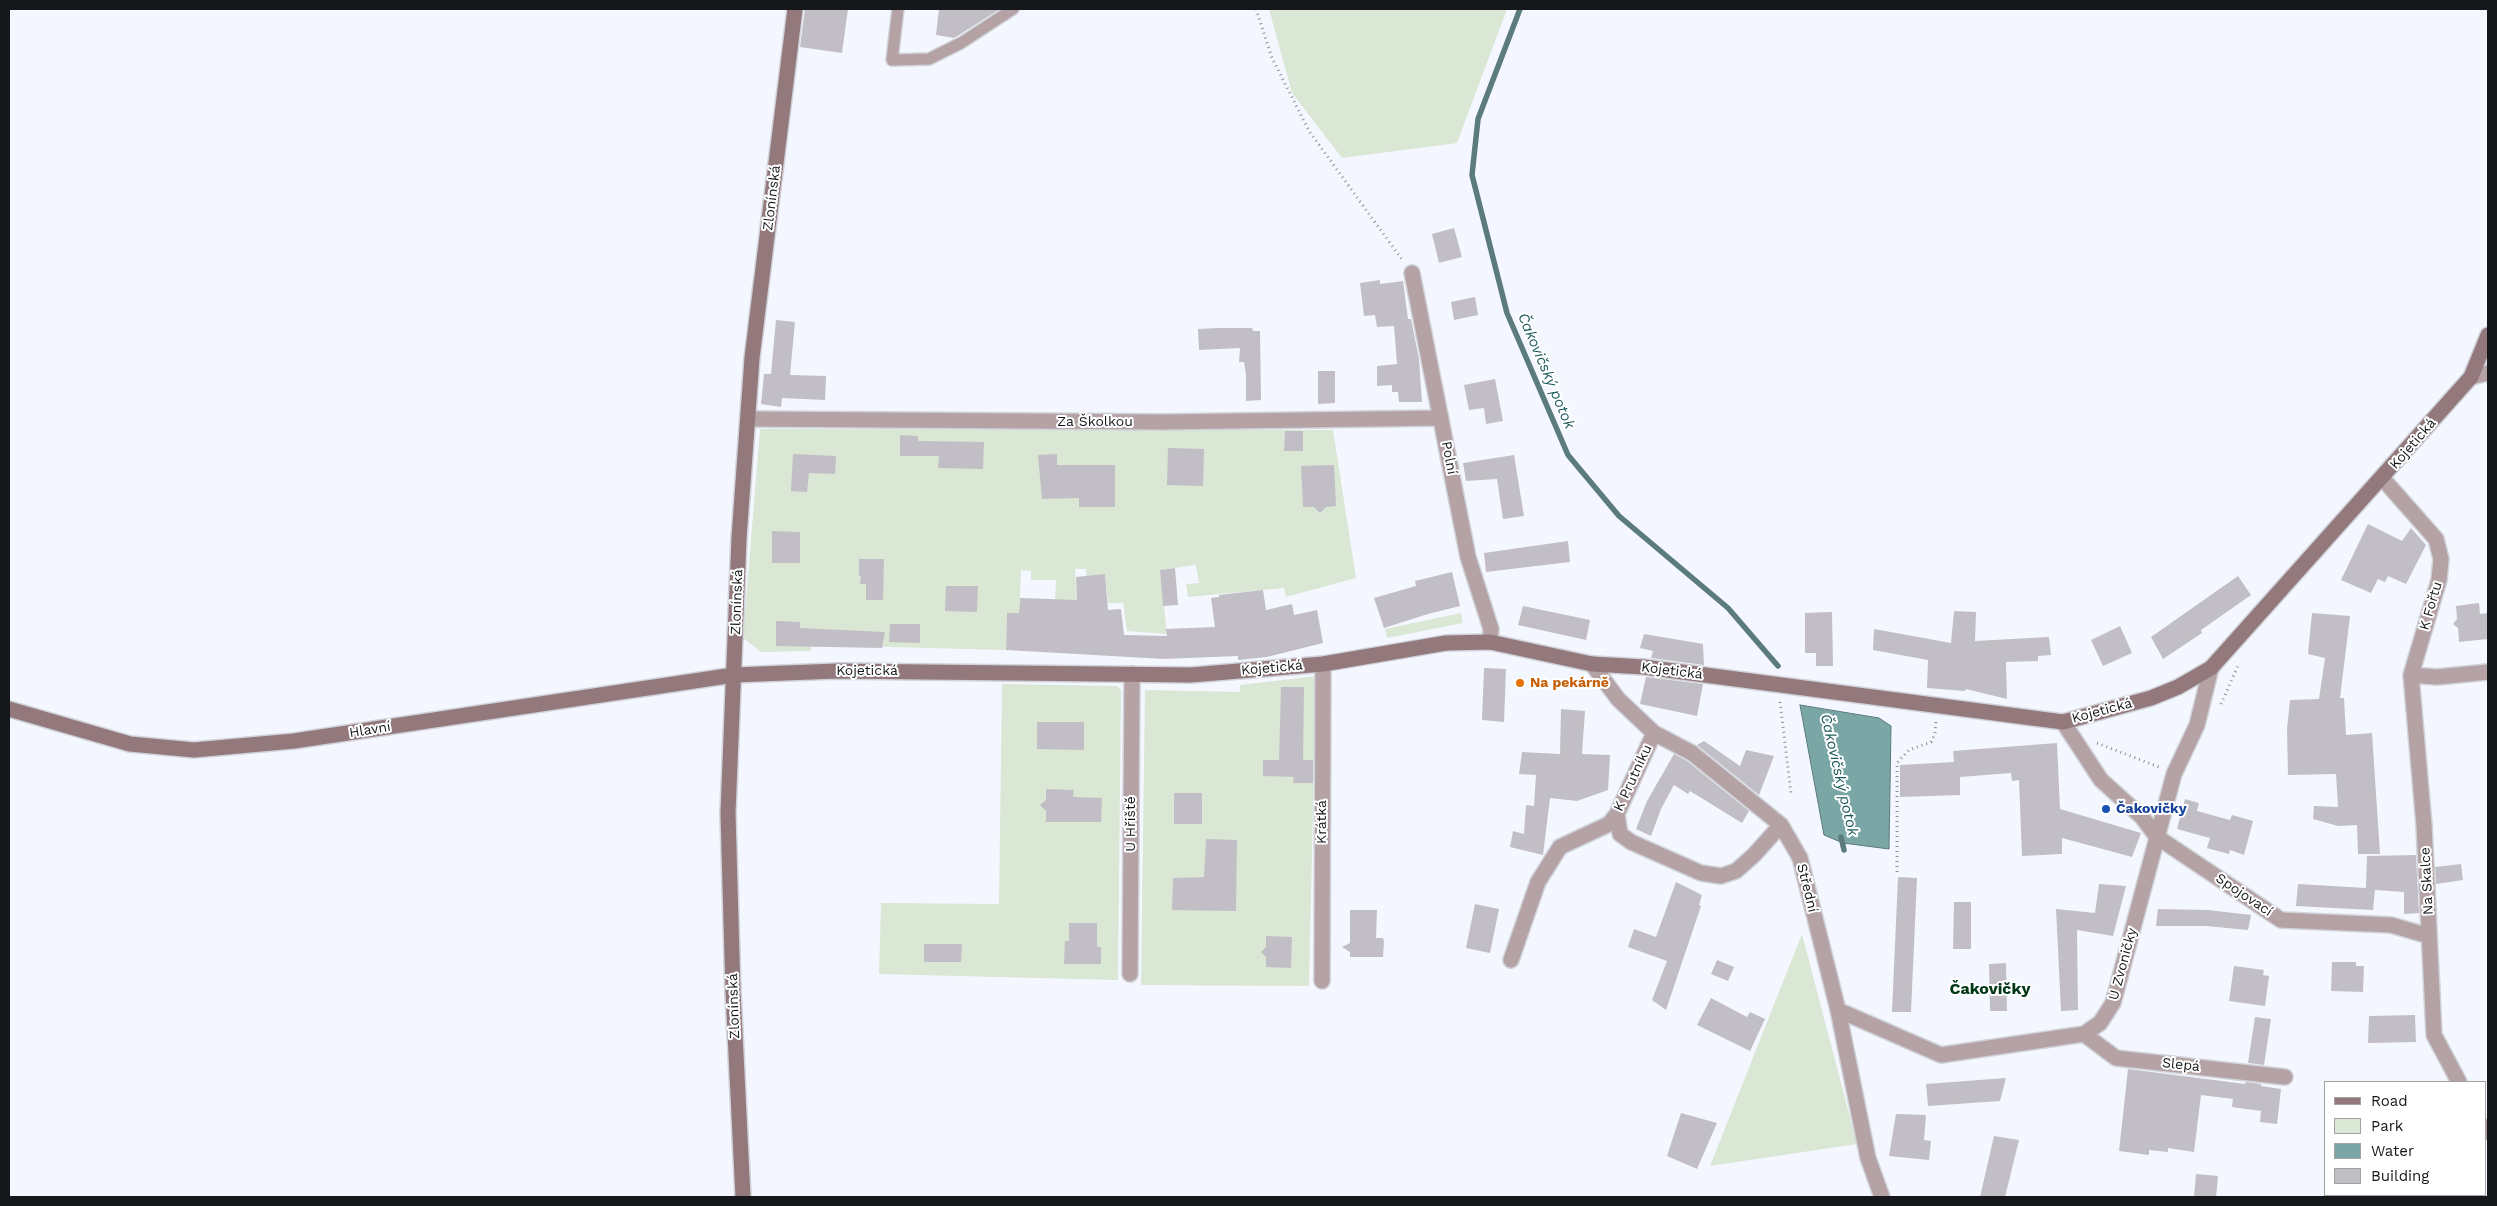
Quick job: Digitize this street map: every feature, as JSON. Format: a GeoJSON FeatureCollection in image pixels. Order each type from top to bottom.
{"type":"FeatureCollection","features":[{"type":"Feature","properties":{"kind":"street","name":"Zlonínská"},"geometry":{"type":"LineString","coordinates":[[743,1197],[733,992],[728,813],[739,538],[752,358],[795,9]]}},
{"type":"Feature","properties":{"kind":"street","name":"Polní"},"geometry":{"type":"LineString","coordinates":[[1412,273],[1468,557],[1491,629],[1490,642]]}},
{"type":"Feature","properties":{"kind":"street","name":"Kojetická"},"geometry":{"type":"LineString","coordinates":[[734,675],[837,671],[1191,675],[1323,664],[1446,643],[1490,642],[1592,664],[1644,667],[2063,722],[2151,698],[2178,687],[2211,668],[2383,479],[2471,377],[2488,335]]}},
{"type":"Feature","properties":{"kind":"street"},"geometry":{"type":"LineString","coordinates":[[2471,377],[2488,373]]}},
{"type":"Feature","properties":{"kind":"street","name":"Za Školkou"},"geometry":{"type":"LineString","coordinates":[[748,419],[1164,422],[1441,418]]}},
{"type":"Feature","properties":{"kind":"street","name":"K Fořtu"},"geometry":{"type":"LineString","coordinates":[[2383,479],[2436,539],[2441,559],[2439,580],[2411,674]]}},
{"type":"Feature","properties":{"kind":"street","name":"Krátká"},"geometry":{"type":"LineString","coordinates":[[1322,981],[1323,664]]}},
{"type":"Feature","properties":{"kind":"street","name":"Střední"},"geometry":{"type":"LineString","coordinates":[[1592,664],[1618,700],[1654,733],[1692,753],[1781,825],[1800,858],[1838,1010],[1868,1158],[1882,1197]]}},
{"type":"Feature","properties":{"kind":"street","name":"U Zvoničky"},"geometry":{"type":"LineString","coordinates":[[2084,1034],[2100,1023],[2113,1004],[2174,774],[2203,708],[2211,668]]}},
{"type":"Feature","properties":{"kind":"street"},"geometry":{"type":"LineString","coordinates":[[2411,674],[2437,677],[2488,672]]}},
{"type":"Feature","properties":{"kind":"street","name":"U Hřiště"},"geometry":{"type":"LineString","coordinates":[[1130,974],[1132,674]]}},
{"type":"Feature","properties":{"kind":"street","name":"Na Skalce"},"geometry":{"type":"LineString","coordinates":[[2411,674],[2424,825],[2434,1035],[2458,1081]]}},
{"type":"Feature","properties":{"kind":"street","name":"Hlavní"},"geometry":{"type":"LineString","coordinates":[[9,709],[130,744],[194,750],[294,741],[734,675]]}},
{"type":"Feature","properties":{"kind":"street","name":"Spojovací"},"geometry":{"type":"LineString","coordinates":[[2063,722],[2101,780],[2142,818],[2157,837],[2282,920],[2391,925],[2429,936]]}},
{"type":"Feature","properties":{"kind":"street","name":"K Prutníku"},"geometry":{"type":"LineString","coordinates":[[1511,960],[1538,882],[1560,847],[1609,824],[1617,814],[1654,733]]}},
{"type":"Feature","properties":{"kind":"street"},"geometry":{"type":"LineString","coordinates":[[1617,814],[1620,834],[1631,842],[1701,873],[1721,876],[1736,871],[1754,855],[1781,825]]}},
{"type":"Feature","properties":{"kind":"street"},"geometry":{"type":"LineString","coordinates":[[1838,1010],[1941,1055],[2084,1034]]}},
{"type":"Feature","properties":{"kind":"street","name":"Slepá"},"geometry":{"type":"LineString","coordinates":[[2084,1034],[2116,1058],[2285,1077]]}},
{"type":"Feature","properties":{"kind":"lane"},"geometry":{"type":"LineString","coordinates":[[898,9],[892,60],[929,60],[961,43],[1013,9]]}},
{"type":"Feature","properties":{"kind":"path"},"geometry":{"type":"LineString","coordinates":[[1256,9],[1272,58],[1309,131],[1412,273]]}},
{"type":"Feature","properties":{"kind":"path"},"geometry":{"type":"LineString","coordinates":[[2218,710],[2238,663]]}},
{"type":"Feature","properties":{"kind":"path"},"geometry":{"type":"LineString","coordinates":[[1778,684],[1791,793]]}},
{"type":"Feature","properties":{"kind":"path"},"geometry":{"type":"LineString","coordinates":[[1897,872],[1898,763],[1909,750],[1931,742],[1935,734],[1936,717]]}},
{"type":"Feature","properties":{"kind":"path"},"geometry":{"type":"LineString","coordinates":[[2073,738],[2093,742],[2140,758],[2174,774]]}},
{"type":"Feature","properties":{"kind":"green space"},"geometry":{"type":"Polygon","coordinates":[[[1269,9],[1507,9],[1457,143],[1342,158],[1292,93],[1269,9]]]}},
{"type":"Feature","properties":{"kind":"green space"},"geometry":{"type":"Polygon","coordinates":[[[760,429],[1333,430],[1356,578],[1286,597],[1284,588],[1188,597],[1186,584],[1199,583],[1196,565],[1160,570],[1167,634],[1127,631],[1123,603],[1108,603],[1105,574],[1091,576],[1088,602],[1086,569],[1075,569],[1077,605],[1055,602],[1056,580],[1031,580],[1031,571],[1021,570],[1019,613],[1007,613],[1006,650],[811,645],[811,651],[761,652],[743,638],[760,429]]]}},
{"type":"Feature","properties":{"kind":"green space"},"geometry":{"type":"Polygon","coordinates":[[[1461,613],[1463,623],[1387,638],[1385,629],[1461,613]]]}},
{"type":"Feature","properties":{"kind":"green space"},"geometry":{"type":"Polygon","coordinates":[[[1316,676],[1309,986],[1141,985],[1145,690],[1240,692],[1240,685],[1316,676]]]}},
{"type":"Feature","properties":{"kind":"green space"},"geometry":{"type":"Polygon","coordinates":[[[1002,684],[1117,686],[1121,690],[1118,980],[879,974],[881,903],[999,904],[1002,684]]]}},
{"type":"Feature","properties":{"kind":"green space"},"geometry":{"type":"Polygon","coordinates":[[[1802,934],[1857,1144],[1710,1166],[1802,934]]]}},
{"type":"Feature","properties":{"kind":"water"},"geometry":{"type":"Polygon","coordinates":[[[1800,705],[1879,718],[1891,726],[1889,849],[1843,843],[1824,835],[1800,705]]]}},
{"type":"Feature","properties":{"kind":"building"},"geometry":{"type":"Polygon","coordinates":[[[805,9],[848,9],[842,53],[800,47],[805,9]]]}},
{"type":"Feature","properties":{"kind":"building"},"geometry":{"type":"Polygon","coordinates":[[[939,9],[1000,9],[954,38],[936,35],[939,9]]]}},
{"type":"Feature","properties":{"kind":"building"},"geometry":{"type":"Polygon","coordinates":[[[1454,228],[1462,257],[1439,263],[1432,234],[1454,228]]]}},
{"type":"Feature","properties":{"kind":"building"},"geometry":{"type":"Polygon","coordinates":[[[1380,280],[1380,284],[1403,281],[1408,319],[1411,319],[1419,359],[1422,402],[1399,402],[1398,392],[1392,392],[1392,385],[1377,386],[1377,366],[1397,364],[1394,326],[1377,327],[1375,315],[1364,316],[1360,283],[1380,280]]]}},
{"type":"Feature","properties":{"kind":"building"},"geometry":{"type":"Polygon","coordinates":[[[1475,297],[1478,315],[1454,320],[1451,302],[1475,297]]]}},
{"type":"Feature","properties":{"kind":"building"},"geometry":{"type":"Polygon","coordinates":[[[776,320],[795,322],[790,375],[826,376],[825,400],[782,398],[781,407],[761,404],[764,374],[771,374],[776,320]]]}},
{"type":"Feature","properties":{"kind":"building"},"geometry":{"type":"Polygon","coordinates":[[[1252,328],[1253,331],[1260,331],[1261,400],[1246,401],[1246,375],[1244,362],[1239,362],[1240,348],[1199,350],[1198,329],[1252,328]]]}},
{"type":"Feature","properties":{"kind":"building"},"geometry":{"type":"Polygon","coordinates":[[[1318,371],[1335,371],[1335,403],[1318,404],[1318,371]]]}},
{"type":"Feature","properties":{"kind":"building"},"geometry":{"type":"Polygon","coordinates":[[[1495,379],[1503,421],[1486,424],[1484,408],[1469,410],[1464,385],[1495,379]]]}},
{"type":"Feature","properties":{"kind":"building"},"geometry":{"type":"Polygon","coordinates":[[[1285,431],[1303,431],[1303,451],[1284,451],[1285,431]]]}},
{"type":"Feature","properties":{"kind":"building"},"geometry":{"type":"Polygon","coordinates":[[[900,435],[918,436],[918,441],[984,442],[983,469],[938,468],[939,456],[900,456],[900,435]]]}},
{"type":"Feature","properties":{"kind":"building"},"geometry":{"type":"Polygon","coordinates":[[[1168,448],[1204,449],[1203,486],[1167,485],[1168,448]]]}},
{"type":"Feature","properties":{"kind":"building"},"geometry":{"type":"Polygon","coordinates":[[[793,454],[836,456],[835,474],[809,473],[807,492],[791,491],[793,454]]]}},
{"type":"Feature","properties":{"kind":"building"},"geometry":{"type":"Polygon","coordinates":[[[1057,454],[1057,465],[1115,465],[1115,507],[1079,507],[1079,498],[1042,499],[1038,455],[1057,454]]]}},
{"type":"Feature","properties":{"kind":"building"},"geometry":{"type":"Polygon","coordinates":[[[1514,455],[1524,516],[1503,519],[1497,479],[1466,481],[1463,463],[1514,455]]]}},
{"type":"Feature","properties":{"kind":"building"},"geometry":{"type":"Polygon","coordinates":[[[1334,465],[1336,506],[1326,507],[1320,513],[1314,507],[1303,507],[1301,466],[1334,465]]]}},
{"type":"Feature","properties":{"kind":"building"},"geometry":{"type":"Polygon","coordinates":[[[2368,524],[2402,541],[2411,528],[2426,545],[2406,584],[2388,576],[2385,582],[2378,579],[2371,593],[2341,580],[2368,524]]]}},
{"type":"Feature","properties":{"kind":"building"},"geometry":{"type":"Polygon","coordinates":[[[772,531],[800,532],[800,563],[772,563],[772,531]]]}},
{"type":"Feature","properties":{"kind":"building"},"geometry":{"type":"Polygon","coordinates":[[[1568,541],[1570,562],[1486,572],[1484,553],[1568,541]]]}},
{"type":"Feature","properties":{"kind":"building"},"geometry":{"type":"Polygon","coordinates":[[[859,559],[884,559],[883,600],[866,600],[866,584],[860,584],[859,559]]]}},
{"type":"Feature","properties":{"kind":"building"},"geometry":{"type":"Polygon","coordinates":[[[1175,568],[1178,605],[1163,606],[1160,570],[1175,568]]]}},
{"type":"Feature","properties":{"kind":"building"},"geometry":{"type":"Polygon","coordinates":[[[1452,572],[1460,606],[1384,628],[1374,598],[1416,586],[1415,581],[1452,572]]]}},
{"type":"Feature","properties":{"kind":"building"},"geometry":{"type":"Polygon","coordinates":[[[1105,574],[1108,610],[1121,609],[1124,635],[1167,636],[1166,629],[1215,627],[1211,598],[1219,597],[1219,595],[1263,590],[1266,610],[1292,604],[1294,615],[1317,610],[1323,643],[1267,657],[1238,660],[1238,656],[1164,659],[1006,650],[1007,613],[1019,613],[1020,598],[1077,600],[1076,577],[1105,574]]]}},
{"type":"Feature","properties":{"kind":"building"},"geometry":{"type":"Polygon","coordinates":[[[2238,576],[2251,595],[2201,630],[2202,633],[2163,659],[2151,637],[2238,576]]]}},
{"type":"Feature","properties":{"kind":"building"},"geometry":{"type":"Polygon","coordinates":[[[946,586],[978,586],[977,612],[945,611],[946,586]]]}},
{"type":"Feature","properties":{"kind":"building"},"geometry":{"type":"Polygon","coordinates":[[[2479,603],[2480,614],[2488,613],[2488,639],[2459,642],[2458,628],[2453,624],[2457,619],[2456,606],[2479,603]]]}},
{"type":"Feature","properties":{"kind":"building"},"geometry":{"type":"Polygon","coordinates":[[[1523,606],[1590,620],[1586,640],[1518,625],[1523,606]]]}},
{"type":"Feature","properties":{"kind":"building"},"geometry":{"type":"Polygon","coordinates":[[[1954,611],[1976,612],[1975,641],[2049,637],[2051,655],[2038,656],[2038,661],[2006,662],[2007,699],[1966,689],[1965,691],[1927,688],[1928,660],[1873,650],[1874,629],[1951,643],[1954,611]]]}},
{"type":"Feature","properties":{"kind":"building"},"geometry":{"type":"Polygon","coordinates":[[[1832,612],[1833,666],[1816,666],[1816,653],[1805,653],[1805,613],[1832,612]]]}},
{"type":"Feature","properties":{"kind":"building"},"geometry":{"type":"Polygon","coordinates":[[[2312,613],[2350,616],[2340,698],[2344,698],[2346,735],[2372,733],[2380,854],[2358,854],[2357,825],[2338,826],[2313,819],[2314,806],[2338,807],[2336,774],[2288,775],[2287,729],[2290,700],[2319,699],[2325,658],[2308,654],[2312,613]]]}},
{"type":"Feature","properties":{"kind":"building"},"geometry":{"type":"Polygon","coordinates":[[[776,621],[800,622],[800,628],[885,632],[882,648],[776,646],[776,621]]]}},
{"type":"Feature","properties":{"kind":"building"},"geometry":{"type":"Polygon","coordinates":[[[890,624],[920,624],[920,643],[889,642],[890,624]]]}},
{"type":"Feature","properties":{"kind":"building"},"geometry":{"type":"Polygon","coordinates":[[[2120,626],[2132,653],[2103,666],[2091,640],[2120,626]]]}},
{"type":"Feature","properties":{"kind":"building"},"geometry":{"type":"Polygon","coordinates":[[[1644,634],[1703,644],[1704,665],[1651,658],[1653,651],[1640,648],[1644,634]]]}},
{"type":"Feature","properties":{"kind":"building"},"geometry":{"type":"Polygon","coordinates":[[[1484,668],[1506,669],[1504,722],[1482,720],[1484,668]]]}},
{"type":"Feature","properties":{"kind":"building"},"geometry":{"type":"Polygon","coordinates":[[[1646,677],[1703,684],[1697,716],[1640,704],[1646,677]]]}},
{"type":"Feature","properties":{"kind":"building"},"geometry":{"type":"Polygon","coordinates":[[[1281,687],[1304,687],[1303,760],[1313,760],[1313,783],[1293,783],[1294,777],[1263,776],[1263,760],[1279,760],[1281,687]]]}},
{"type":"Feature","properties":{"kind":"building"},"geometry":{"type":"Polygon","coordinates":[[[1561,709],[1585,711],[1582,754],[1610,755],[1608,790],[1577,801],[1550,798],[1543,855],[1510,847],[1513,831],[1524,834],[1526,805],[1534,806],[1536,775],[1519,774],[1522,752],[1560,754],[1561,709]]]}},
{"type":"Feature","properties":{"kind":"building"},"geometry":{"type":"Polygon","coordinates":[[[1037,722],[1084,722],[1084,750],[1037,749],[1037,722]]]}},
{"type":"Feature","properties":{"kind":"building"},"geometry":{"type":"Polygon","coordinates":[[[1704,741],[1740,766],[1746,750],[1774,756],[1759,795],[1697,745],[1704,741]]]}},
{"type":"Feature","properties":{"kind":"building"},"geometry":{"type":"Polygon","coordinates":[[[2057,743],[2060,809],[2141,833],[2132,857],[2062,838],[2062,854],[2022,856],[2019,780],[2012,781],[2011,773],[1960,777],[1960,795],[1900,797],[1900,765],[1954,762],[1953,751],[2057,743]]]}},
{"type":"Feature","properties":{"kind":"building"},"geometry":{"type":"Polygon","coordinates":[[[1674,754],[1687,761],[1749,811],[1742,823],[1690,791],[1688,794],[1674,785],[1661,809],[1651,836],[1636,829],[1647,801],[1674,754]]]}},
{"type":"Feature","properties":{"kind":"building"},"geometry":{"type":"Polygon","coordinates":[[[1046,789],[1074,790],[1073,797],[1102,798],[1101,822],[1046,822],[1046,811],[1040,805],[1046,800],[1046,789]]]}},
{"type":"Feature","properties":{"kind":"building"},"geometry":{"type":"Polygon","coordinates":[[[1174,793],[1202,793],[1202,824],[1174,824],[1174,793]]]}},
{"type":"Feature","properties":{"kind":"building"},"geometry":{"type":"Polygon","coordinates":[[[2185,799],[2199,803],[2197,811],[2230,820],[2232,815],[2253,821],[2244,855],[2230,850],[2229,854],[2207,848],[2210,838],[2177,829],[2185,799]]]}},
{"type":"Feature","properties":{"kind":"building"},"geometry":{"type":"Polygon","coordinates":[[[1206,839],[1237,840],[1236,911],[1172,910],[1173,878],[1204,877],[1206,839]]]}},
{"type":"Feature","properties":{"kind":"building"},"geometry":{"type":"Polygon","coordinates":[[[2416,855],[2419,913],[2404,914],[2404,892],[2375,890],[2373,910],[2296,906],[2298,884],[2366,888],[2367,856],[2416,855]]]}},
{"type":"Feature","properties":{"kind":"building"},"geometry":{"type":"Polygon","coordinates":[[[2461,864],[2463,880],[2436,884],[2435,867],[2461,864]]]}},
{"type":"Feature","properties":{"kind":"building"},"geometry":{"type":"Polygon","coordinates":[[[1898,877],[1917,878],[1911,1012],[1892,1012],[1898,877]]]}},
{"type":"Feature","properties":{"kind":"building"},"geometry":{"type":"Polygon","coordinates":[[[1676,882],[1702,895],[1699,905],[1701,906],[1666,1010],[1652,1000],[1667,961],[1628,947],[1634,929],[1656,937],[1676,882]]]}},
{"type":"Feature","properties":{"kind":"building"},"geometry":{"type":"Polygon","coordinates":[[[2099,884],[2126,886],[2113,936],[2077,930],[2078,1010],[2061,1011],[2056,909],[2095,913],[2099,884]]]}},
{"type":"Feature","properties":{"kind":"building"},"geometry":{"type":"Polygon","coordinates":[[[1954,902],[1971,902],[1971,949],[1953,949],[1954,902]]]}},
{"type":"Feature","properties":{"kind":"building"},"geometry":{"type":"Polygon","coordinates":[[[1475,904],[1499,909],[1490,953],[1466,948],[1475,904]]]}},
{"type":"Feature","properties":{"kind":"building"},"geometry":{"type":"Polygon","coordinates":[[[2158,909],[2208,910],[2251,915],[2248,930],[2206,926],[2156,926],[2158,909]]]}},
{"type":"Feature","properties":{"kind":"building"},"geometry":{"type":"Polygon","coordinates":[[[1350,910],[1377,910],[1376,938],[1383,938],[1383,957],[1350,957],[1350,952],[1342,947],[1350,943],[1350,910]]]}},
{"type":"Feature","properties":{"kind":"building"},"geometry":{"type":"Polygon","coordinates":[[[1069,923],[1097,923],[1097,947],[1101,947],[1101,964],[1064,964],[1065,941],[1069,941],[1069,923]]]}},
{"type":"Feature","properties":{"kind":"building"},"geometry":{"type":"Polygon","coordinates":[[[1266,936],[1292,937],[1291,968],[1266,967],[1266,957],[1261,952],[1266,947],[1266,936]]]}},
{"type":"Feature","properties":{"kind":"building"},"geometry":{"type":"Polygon","coordinates":[[[924,944],[962,944],[961,962],[924,962],[924,944]]]}},
{"type":"Feature","properties":{"kind":"building"},"geometry":{"type":"Polygon","coordinates":[[[1717,960],[1734,967],[1728,981],[1711,974],[1717,960]]]}},
{"type":"Feature","properties":{"kind":"building"},"geometry":{"type":"Polygon","coordinates":[[[2332,962],[2356,962],[2356,966],[2364,966],[2363,992],[2331,991],[2332,962]]]}},
{"type":"Feature","properties":{"kind":"building"},"geometry":{"type":"Polygon","coordinates":[[[2006,963],[2007,1011],[1990,1011],[1989,964],[2006,963]]]}},
{"type":"Feature","properties":{"kind":"building"},"geometry":{"type":"Polygon","coordinates":[[[2234,966],[2264,970],[2263,975],[2269,976],[2265,1006],[2229,1001],[2234,966]]]}},
{"type":"Feature","properties":{"kind":"building"},"geometry":{"type":"Polygon","coordinates":[[[1711,998],[1747,1017],[1750,1012],[1765,1019],[1750,1051],[1697,1025],[1711,998]]]}},
{"type":"Feature","properties":{"kind":"building"},"geometry":{"type":"Polygon","coordinates":[[[2415,1015],[2416,1042],[2368,1043],[2369,1016],[2415,1015]]]}},
{"type":"Feature","properties":{"kind":"building"},"geometry":{"type":"Polygon","coordinates":[[[2255,1017],[2271,1019],[2264,1065],[2248,1063],[2255,1017]]]}},
{"type":"Feature","properties":{"kind":"building"},"geometry":{"type":"Polygon","coordinates":[[[2128,1069],[2245,1084],[2246,1082],[2281,1089],[2277,1124],[2260,1122],[2261,1111],[2232,1107],[2233,1099],[2201,1095],[2194,1152],[2168,1148],[2168,1152],[2149,1150],[2149,1155],[2119,1151],[2128,1069]]]}},
{"type":"Feature","properties":{"kind":"building"},"geometry":{"type":"Polygon","coordinates":[[[2006,1078],[2000,1101],[1928,1106],[1926,1084],[2006,1078]]]}},
{"type":"Feature","properties":{"kind":"building"},"geometry":{"type":"Polygon","coordinates":[[[1681,1113],[1717,1123],[1697,1169],[1667,1156],[1681,1113]]]}},
{"type":"Feature","properties":{"kind":"building"},"geometry":{"type":"Polygon","coordinates":[[[1896,1114],[1926,1115],[1924,1140],[1931,1141],[1929,1160],[1889,1156],[1896,1114]]]}},
{"type":"Feature","properties":{"kind":"building"},"geometry":{"type":"Polygon","coordinates":[[[1994,1136],[2019,1140],[2005,1197],[1980,1197],[1994,1136]]]}},
{"type":"Feature","properties":{"kind":"building"},"geometry":{"type":"Polygon","coordinates":[[[2196,1174],[2218,1176],[2216,1197],[2194,1197],[2196,1174]]]}},
{"type":"Feature","properties":{"kind":"waterway","name":"Čakovičský potok"},"geometry":{"type":"LineString","coordinates":[[1520,9],[1478,119],[1472,175],[1507,313],[1568,455],[1619,516],[1728,608],[1778,666]]}},
{"type":"Feature","properties":{"kind":"waterway","name":"Čakovičský potok"},"geometry":{"type":"LineString","coordinates":[[1841,837],[1844,850]]}},
{"type":"Feature","properties":{"kind":"place","name":"Na pekárně"},"geometry":{"type":"Point","coordinates":[1520,683]}},
{"type":"Feature","properties":{"kind":"place","name":"Čakovičky"},"geometry":{"type":"Point","coordinates":[2106,809]}},
{"type":"Feature","properties":{"kind":"district","name":"Čakovičky"},"geometry":{"type":"Point","coordinates":[1990,989]}}]}
